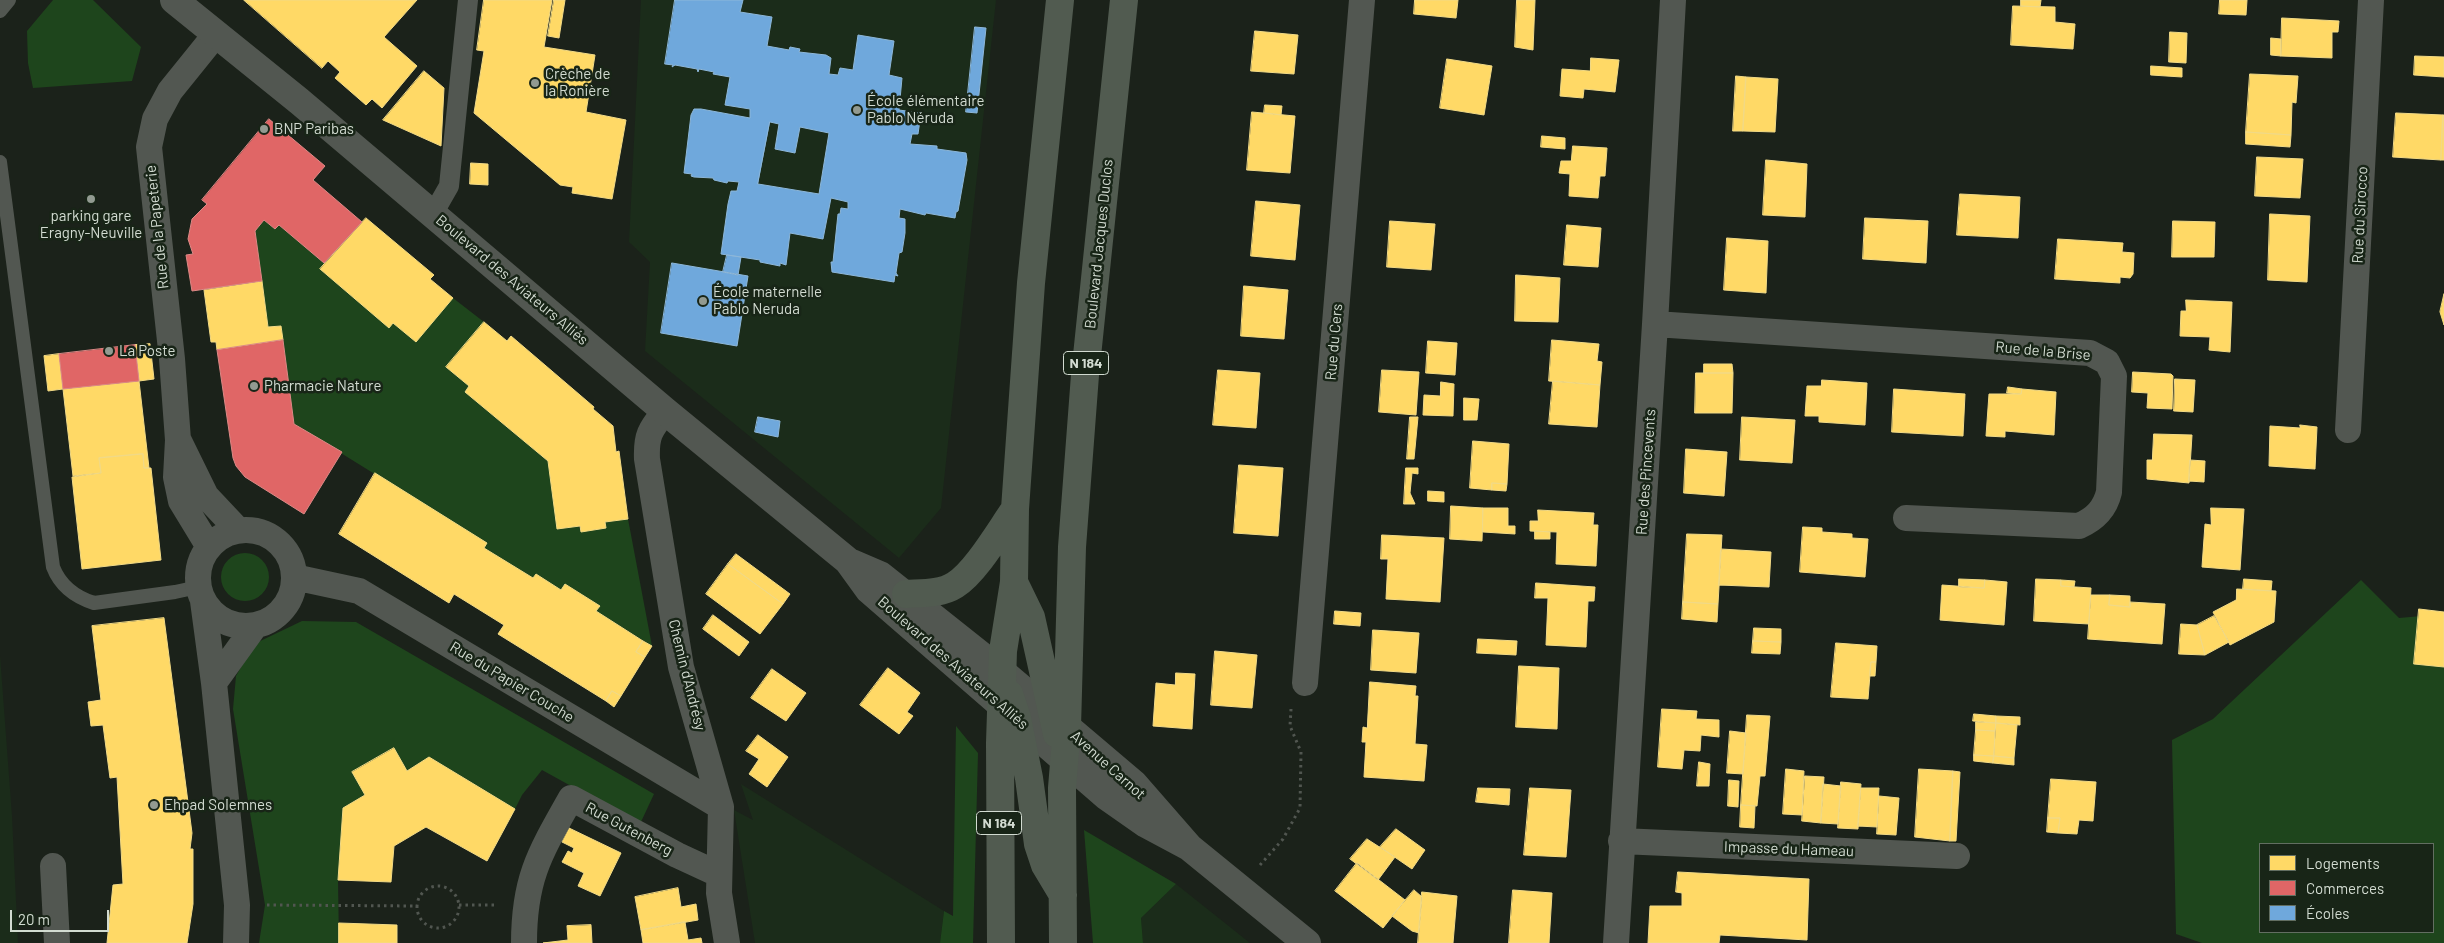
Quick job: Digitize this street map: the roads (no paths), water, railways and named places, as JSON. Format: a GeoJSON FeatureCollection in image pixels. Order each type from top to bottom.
{"type":"FeatureCollection","features":[{"type":"Feature","properties":{"kind":"main road","name":"Boulevard des Aviateurs Alliés"},"geometry":{"type":"LineString","coordinates":[[174,0],[433,214],[665,411],[848,561],[880,575],[906,594],[1060,721]]}},
{"type":"Feature","properties":{"kind":"main road","name":"N 184"},"geometry":{"type":"LineString","coordinates":[[1060,0],[1031,283],[1015,509],[1014,582],[1003,651],[1002,672],[1008,710],[1035,811],[1038,844],[1045,865],[1064,896]]}},
{"type":"Feature","properties":{"kind":"main road","name":"Boulevard Jacques Duclos"},"geometry":{"type":"LineString","coordinates":[[1060,721],[1085,375],[1124,0]]}},
{"type":"Feature","properties":{"kind":"main road"},"geometry":{"type":"LineString","coordinates":[[906,594],[934,593],[955,585],[971,571],[1015,509]]}},
{"type":"Feature","properties":{"kind":"main road","name":"Boulevard des Aviateurs Alliés"},"geometry":{"type":"LineString","coordinates":[[848,561],[868,590],[1008,710],[1063,760]]}},
{"type":"Feature","properties":{"kind":"main road","name":"N 184"},"geometry":{"type":"LineString","coordinates":[[1014,582],[1031,617],[1060,721],[1063,760],[1063,943]]}},
{"type":"Feature","properties":{"kind":"main road","name":"N 184"},"geometry":{"type":"LineString","coordinates":[[1001,943],[1008,710]]}},
{"type":"Feature","properties":{"kind":"main road","name":"Avenue Carnot"},"geometry":{"type":"LineString","coordinates":[[1060,721],[1134,784],[1189,847],[1307,943]]}},
{"type":"Feature","properties":{"kind":"main road","name":"Avenue Carnot"},"geometry":{"type":"LineString","coordinates":[[1063,760],[1114,802],[1146,824],[1189,847]]}},
{"type":"Feature","properties":{"kind":"street"},"geometry":{"type":"LineString","coordinates":[[433,214],[449,186],[468,0]]}},
{"type":"Feature","properties":{"kind":"street","name":"Rue du Cers"},"geometry":{"type":"LineString","coordinates":[[1305,684],[1362,0]]}},
{"type":"Feature","properties":{"kind":"street","name":"Rue des Pincevents"},"geometry":{"type":"LineString","coordinates":[[1616,943],[1655,324],[1673,0]]}},
{"type":"Feature","properties":{"kind":"street","name":"Rue du Sirocco"},"geometry":{"type":"LineString","coordinates":[[2348,430],[2371,0]]}},
{"type":"Feature","properties":{"kind":"street","name":"Rue de la Papeterie"},"geometry":{"type":"LineString","coordinates":[[209,547],[181,501],[176,477],[178,440],[172,359],[152,190],[149,147],[155,119],[170,91],[216,34]]}},
{"type":"Feature","properties":{"kind":"street","name":"Rue de la Brise"},"geometry":{"type":"LineString","coordinates":[[1655,324],[2090,353],[2108,362],[2114,376],[2108,492],[2106,503],[2098,515],[2089,522],[2079,526],[1906,518]]}},
{"type":"Feature","properties":{"kind":"street","name":"Chemin d'Andrésy"},"geometry":{"type":"LineString","coordinates":[[665,411],[650,429],[646,441],[651,485],[681,666],[721,807],[718,874],[719,894],[727,943]]}},
{"type":"Feature","properties":{"kind":"street","name":"Rue de la Papeterie"},"geometry":{"type":"LineString","coordinates":[[178,440],[206,496],[238,530]]}},
{"type":"Feature","properties":{"kind":"street"},"geometry":{"type":"LineString","coordinates":[[201,594],[213,614],[225,622],[240,626],[255,626],[271,620],[284,608],[292,594],[294,577],[292,561],[283,547],[271,536],[255,531],[238,530],[217,539],[209,547],[201,559],[198,573],[201,594],[214,683],[237,905],[236,943]]}},
{"type":"Feature","properties":{"kind":"street","name":"Rue du Papier Couche"},"geometry":{"type":"LineString","coordinates":[[294,577],[360,591],[721,807]]}},
{"type":"Feature","properties":{"kind":"street"},"geometry":{"type":"LineString","coordinates":[[214,683],[255,626]]}},
{"type":"Feature","properties":{"kind":"street","name":"Rue Gutenberg"},"geometry":{"type":"LineString","coordinates":[[524,943],[524,905],[531,877],[540,853],[571,798],[718,874]]}},
{"type":"Feature","properties":{"kind":"street","name":"Impasse du Hameau"},"geometry":{"type":"LineString","coordinates":[[1621,841],[1957,856]]}},
{"type":"Feature","properties":{"kind":"street"},"geometry":{"type":"LineString","coordinates":[[53,866],[57,943]]}},
{"type":"Feature","properties":{"kind":"lane"},"geometry":{"type":"LineString","coordinates":[[0,11],[9,0]]}},
{"type":"Feature","properties":{"kind":"lane"},"geometry":{"type":"LineString","coordinates":[[0,162],[53,567],[57,576],[81,598],[94,602],[175,592],[201,594]]}},
{"type":"Feature","properties":{"kind":"place","name":"Crèche de la Ronière"},"geometry":{"type":"Point","coordinates":[535,83]}},
{"type":"Feature","properties":{"kind":"place","name":"École élémentaire Pablo Néruda"},"geometry":{"type":"Point","coordinates":[857,110]}},
{"type":"Feature","properties":{"kind":"place","name":"BNP Paribas"},"geometry":{"type":"Point","coordinates":[264,129]}},
{"type":"Feature","properties":{"kind":"place","name":"parking gare Eragny-Neuville"},"geometry":{"type":"Point","coordinates":[91,199]}},
{"type":"Feature","properties":{"kind":"place","name":"École maternelle Pablo Neruda"},"geometry":{"type":"Point","coordinates":[703,301]}},
{"type":"Feature","properties":{"kind":"place","name":"La Poste"},"geometry":{"type":"Point","coordinates":[109,351]}},
{"type":"Feature","properties":{"kind":"place","name":"Pharmacie Nature"},"geometry":{"type":"Point","coordinates":[254,386]}},
{"type":"Feature","properties":{"kind":"place","name":"Ehpad Solemnes"},"geometry":{"type":"Point","coordinates":[154,805]}}]}
